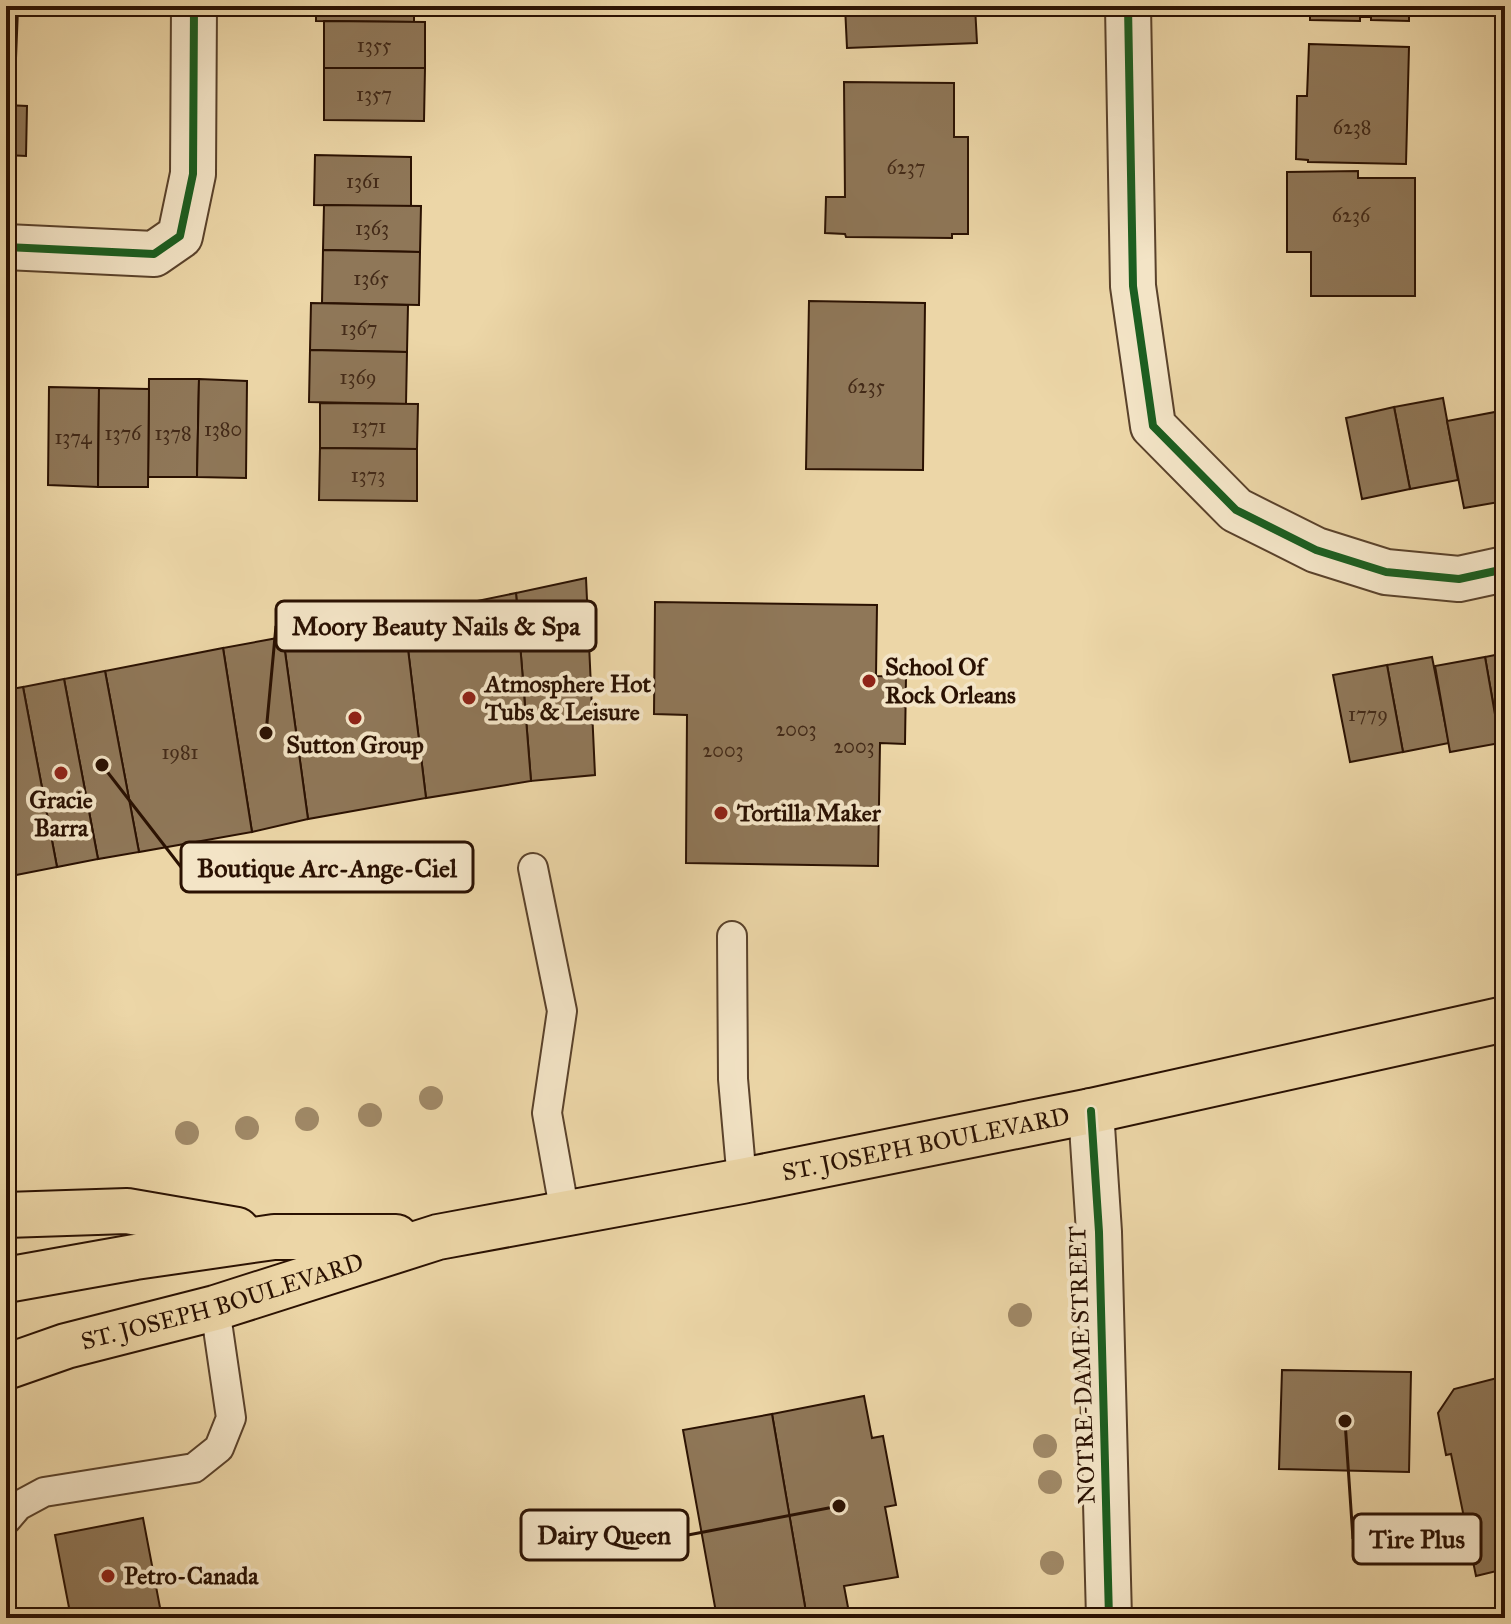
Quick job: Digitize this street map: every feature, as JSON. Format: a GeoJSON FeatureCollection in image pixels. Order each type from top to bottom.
{"type":"FeatureCollection","features":[{"type":"Feature","properties":{"kind":"main road","name":"ST. JOSEPH BOULEVARD"},"geometry":{"type":"LineString","coordinates":[[6,1367],[66,1346],[215,1308],[438,1237],[742,1181],[1091,1111],[1505,1019]]}},
{"type":"Feature","properties":{"kind":"main road"},"geometry":{"type":"LineString","coordinates":[[6,1215],[127,1211],[274,1237]]}},
{"type":"Feature","properties":{"kind":"main road","name":"ST. JOSEPH BOULEVARD"},"geometry":{"type":"LineString","coordinates":[[6,1280],[274,1237],[438,1237]]}},
{"type":"Feature","properties":{"kind":"street"},"geometry":{"type":"LineString","coordinates":[[6,247],[154,254],[180,236],[193,174],[194,6]]}},
{"type":"Feature","properties":{"kind":"street"},"geometry":{"type":"LineString","coordinates":[[1128,6],[1133,286],[1153,426],[1236,510],[1316,550],[1386,572],[1459,579],[1505,569]]}},
{"type":"Feature","properties":{"kind":"street","name":"NOTRE-DAME STREET"},"geometry":{"type":"LineString","coordinates":[[1091,1111],[1099,1232],[1109,1618]]}},
{"type":"Feature","properties":{"kind":"lane"},"geometry":{"type":"LineString","coordinates":[[533,868],[562,1011],[547,1113],[565,1214]]}},
{"type":"Feature","properties":{"kind":"lane"},"geometry":{"type":"LineString","coordinates":[[732,936],[733,1079],[742,1181]]}},
{"type":"Feature","properties":{"kind":"lane"},"geometry":{"type":"LineString","coordinates":[[6,1520],[18,1506],[44,1492],[194,1468],[219,1448],[231,1418],[215,1308]]}},
{"type":"Feature","properties":{"kind":"building"},"geometry":{"type":"Polygon","coordinates":[[[316,6],[414,6],[414,22],[316,21],[316,6]]]}},
{"type":"Feature","properties":{"kind":"building"},"geometry":{"type":"Polygon","coordinates":[[[845,6],[975,6],[977,43],[847,48],[845,6]]]}},
{"type":"Feature","properties":{"kind":"building"},"geometry":{"type":"Polygon","coordinates":[[[1310,6],[1409,6],[1409,21],[1371,20],[1371,17],[1360,17],[1360,21],[1310,20],[1310,6]]]}},
{"type":"Feature","properties":{"kind":"building"},"geometry":{"type":"Polygon","coordinates":[[[6,8],[18,9],[16,58],[6,58],[6,8]]]}},
{"type":"Feature","properties":{"kind":"building"},"geometry":{"type":"Polygon","coordinates":[[[324,21],[425,22],[425,68],[324,68],[324,21]]]}},
{"type":"Feature","properties":{"kind":"building"},"geometry":{"type":"Polygon","coordinates":[[[1309,44],[1409,47],[1406,164],[1308,162],[1296,159],[1297,96],[1307,96],[1309,44]]]}},
{"type":"Feature","properties":{"kind":"building"},"geometry":{"type":"Polygon","coordinates":[[[6,58],[16,58],[15,105],[6,105],[6,58]]]}},
{"type":"Feature","properties":{"kind":"building"},"geometry":{"type":"Polygon","coordinates":[[[324,68],[425,68],[424,121],[324,120],[324,68]]]}},
{"type":"Feature","properties":{"kind":"building"},"geometry":{"type":"Polygon","coordinates":[[[844,82],[954,83],[954,137],[968,137],[968,234],[952,234],[952,238],[846,237],[845,234],[825,233],[826,197],[845,197],[844,82]]]}},
{"type":"Feature","properties":{"kind":"building"},"geometry":{"type":"Polygon","coordinates":[[[6,105],[27,106],[26,156],[6,155],[6,105]]]}},
{"type":"Feature","properties":{"kind":"building"},"geometry":{"type":"Polygon","coordinates":[[[315,155],[411,157],[411,207],[314,205],[315,155]]]}},
{"type":"Feature","properties":{"kind":"building"},"geometry":{"type":"Polygon","coordinates":[[[1358,171],[1358,178],[1415,178],[1415,296],[1311,296],[1311,252],[1287,252],[1287,172],[1358,171]]]}},
{"type":"Feature","properties":{"kind":"building"},"geometry":{"type":"Polygon","coordinates":[[[324,205],[421,206],[420,252],[323,250],[324,205]]]}},
{"type":"Feature","properties":{"kind":"building"},"geometry":{"type":"Polygon","coordinates":[[[323,250],[420,252],[419,305],[322,303],[323,250]]]}},
{"type":"Feature","properties":{"kind":"building"},"geometry":{"type":"Polygon","coordinates":[[[809,301],[925,303],[923,470],[806,469],[809,301]]]}},
{"type":"Feature","properties":{"kind":"building"},"geometry":{"type":"Polygon","coordinates":[[[311,303],[408,305],[407,352],[310,350],[311,303]]]}},
{"type":"Feature","properties":{"kind":"building"},"geometry":{"type":"Polygon","coordinates":[[[310,350],[407,352],[406,404],[309,402],[310,350]]]}},
{"type":"Feature","properties":{"kind":"building"},"geometry":{"type":"Polygon","coordinates":[[[149,379],[199,379],[197,477],[148,477],[149,379]]]}},
{"type":"Feature","properties":{"kind":"building"},"geometry":{"type":"Polygon","coordinates":[[[199,379],[247,381],[246,478],[197,477],[199,379]]]}},
{"type":"Feature","properties":{"kind":"building"},"geometry":{"type":"Polygon","coordinates":[[[49,387],[99,388],[98,487],[48,485],[49,387]]]}},
{"type":"Feature","properties":{"kind":"building"},"geometry":{"type":"Polygon","coordinates":[[[99,388],[149,389],[148,487],[98,487],[99,388]]]}},
{"type":"Feature","properties":{"kind":"building"},"geometry":{"type":"Polygon","coordinates":[[[1443,398],[1458,480],[1410,489],[1394,407],[1443,398]]]}},
{"type":"Feature","properties":{"kind":"building"},"geometry":{"type":"Polygon","coordinates":[[[320,403],[418,404],[417,449],[320,448],[320,403]]]}},
{"type":"Feature","properties":{"kind":"building"},"geometry":{"type":"Polygon","coordinates":[[[1394,407],[1410,489],[1362,499],[1346,418],[1394,407]]]}},
{"type":"Feature","properties":{"kind":"building"},"geometry":{"type":"Polygon","coordinates":[[[1505,411],[1505,462],[1495,412],[1505,411]]]}},
{"type":"Feature","properties":{"kind":"building"},"geometry":{"type":"Polygon","coordinates":[[[1495,412],[1505,462],[1505,501],[1464,508],[1447,421],[1495,412]]]}},
{"type":"Feature","properties":{"kind":"building"},"geometry":{"type":"Polygon","coordinates":[[[320,448],[417,449],[417,501],[319,500],[320,448]]]}},
{"type":"Feature","properties":{"kind":"building"},"geometry":{"type":"Polygon","coordinates":[[[586,578],[595,775],[531,781],[516,593],[586,578]]]}},
{"type":"Feature","properties":{"kind":"building","name":"Atmosphere Hot Tubs & Leisure"},"geometry":{"type":"Polygon","coordinates":[[[516,593],[531,781],[426,798],[404,616],[516,593]]]}},
{"type":"Feature","properties":{"kind":"building"},"geometry":{"type":"Polygon","coordinates":[[[655,602],[877,605],[876,676],[906,677],[905,744],[880,743],[878,866],[686,863],[687,715],[654,714],[655,602]]]}},
{"type":"Feature","properties":{"kind":"building","name":"Sutton Group"},"geometry":{"type":"Polygon","coordinates":[[[404,616],[426,798],[308,819],[283,637],[404,616]]]}},
{"type":"Feature","properties":{"kind":"building"},"geometry":{"type":"Polygon","coordinates":[[[283,637],[308,819],[252,832],[223,648],[283,637]]]}},
{"type":"Feature","properties":{"kind":"building"},"geometry":{"type":"Polygon","coordinates":[[[223,648],[252,832],[139,852],[105,671],[223,648]]]}},
{"type":"Feature","properties":{"kind":"building"},"geometry":{"type":"Polygon","coordinates":[[[1505,653],[1505,742],[1500,743],[1485,657],[1505,653]]]}},
{"type":"Feature","properties":{"kind":"building"},"geometry":{"type":"Polygon","coordinates":[[[1432,657],[1449,743],[1403,752],[1387,665],[1432,657]]]}},
{"type":"Feature","properties":{"kind":"building"},"geometry":{"type":"Polygon","coordinates":[[[1485,657],[1500,743],[1450,752],[1435,666],[1485,657]]]}},
{"type":"Feature","properties":{"kind":"building"},"geometry":{"type":"Polygon","coordinates":[[[1387,665],[1403,752],[1350,762],[1333,675],[1387,665]]]}},
{"type":"Feature","properties":{"kind":"building"},"geometry":{"type":"Polygon","coordinates":[[[105,671],[139,852],[98,859],[64,679],[105,671]]]}},
{"type":"Feature","properties":{"kind":"building","name":"Gracie Barra"},"geometry":{"type":"Polygon","coordinates":[[[64,679],[98,859],[57,867],[23,687],[64,679]]]}},
{"type":"Feature","properties":{"kind":"building"},"geometry":{"type":"Polygon","coordinates":[[[23,687],[57,867],[6,877],[6,690],[23,687]]]}},
{"type":"Feature","properties":{"kind":"building"},"geometry":{"type":"Polygon","coordinates":[[[1282,1370],[1411,1372],[1409,1472],[1279,1469],[1282,1370]]]}},
{"type":"Feature","properties":{"kind":"building"},"geometry":{"type":"Polygon","coordinates":[[[1501,1377],[1505,1400],[1505,1569],[1476,1576],[1451,1454],[1446,1455],[1438,1413],[1454,1389],[1501,1377]]]}},
{"type":"Feature","properties":{"kind":"building"},"geometry":{"type":"Polygon","coordinates":[[[864,1396],[872,1438],[883,1436],[896,1505],[885,1507],[898,1577],[844,1586],[850,1618],[807,1618],[772,1414],[864,1396]]]}},
{"type":"Feature","properties":{"kind":"building"},"geometry":{"type":"Polygon","coordinates":[[[772,1414],[807,1618],[717,1618],[683,1430],[772,1414]]]}},
{"type":"Feature","properties":{"kind":"building","name":"Petro-Canada"},"geometry":{"type":"Polygon","coordinates":[[[143,1518],[162,1618],[71,1618],[55,1535],[143,1518]]]}},
{"type":"Feature","properties":{"kind":"cycle path"},"geometry":{"type":"LineString","coordinates":[[6,247],[154,254],[180,236],[193,174],[194,6]]}},
{"type":"Feature","properties":{"kind":"cycle path"},"geometry":{"type":"LineString","coordinates":[[1128,6],[1133,286],[1153,426],[1236,510],[1316,550],[1386,572],[1459,579],[1505,569]]}},
{"type":"Feature","properties":{"kind":"cycle path"},"geometry":{"type":"LineString","coordinates":[[1091,1111],[1099,1232],[1109,1618]]}},
{"type":"Feature","properties":{"kind":"place","name":"School Of Rock Orleans"},"geometry":{"type":"Point","coordinates":[869,681]}},
{"type":"Feature","properties":{"kind":"place","name":"Atmosphere Hot Tubs & Leisure"},"geometry":{"type":"Point","coordinates":[469,698]}},
{"type":"Feature","properties":{"kind":"place","name":"Sutton Group"},"geometry":{"type":"Point","coordinates":[355,718]}},
{"type":"Feature","properties":{"kind":"place","name":"Moory Beauty Nails & Spa"},"geometry":{"type":"Point","coordinates":[266,733]}},
{"type":"Feature","properties":{"kind":"place","name":"Boutique Arc-Ange-Ciel"},"geometry":{"type":"Point","coordinates":[102,765]}},
{"type":"Feature","properties":{"kind":"place","name":"Gracie Barra"},"geometry":{"type":"Point","coordinates":[61,773]}},
{"type":"Feature","properties":{"kind":"place","name":"Tortilla Maker"},"geometry":{"type":"Point","coordinates":[721,813]}},
{"type":"Feature","properties":{"kind":"place","name":"Tire Plus"},"geometry":{"type":"Point","coordinates":[1345,1421]}},
{"type":"Feature","properties":{"kind":"place","name":"Dairy Queen"},"geometry":{"type":"Point","coordinates":[839,1506]}},
{"type":"Feature","properties":{"kind":"place","name":"Petro-Canada"},"geometry":{"type":"Point","coordinates":[108,1576]}}]}
